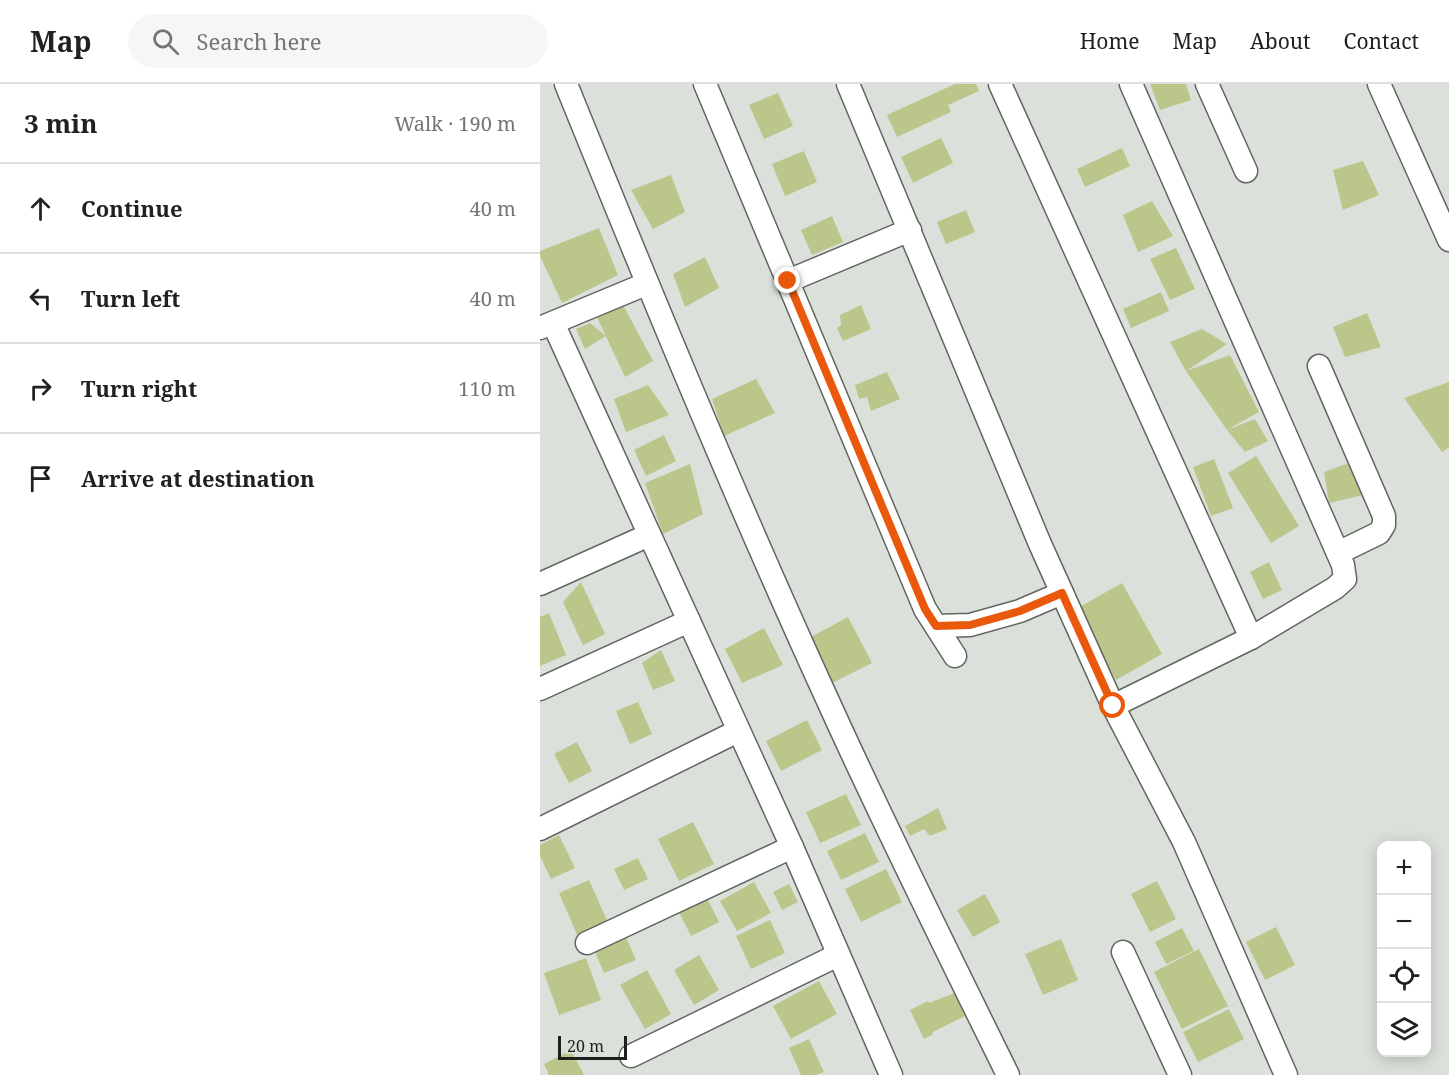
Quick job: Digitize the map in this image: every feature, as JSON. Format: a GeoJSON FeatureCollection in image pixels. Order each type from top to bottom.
{"type":"FeatureCollection","features":[{"type":"Feature","properties":{"kind":"street"},"geometry":{"type":"LineString","coordinates":[[566,84],[646,284],[828,701],[928,913],[1008,1075]]}},
{"type":"Feature","properties":{"kind":"street"},"geometry":{"type":"LineString","coordinates":[[705,84],[920,598],[955,656]]}},
{"type":"Feature","properties":{"kind":"street"},"geometry":{"type":"LineString","coordinates":[[848,84],[1062,593],[1113,706],[1184,842],[1286,1075]]}},
{"type":"Feature","properties":{"kind":"street"},"geometry":{"type":"LineString","coordinates":[[1000,84],[1251,638]]}},
{"type":"Feature","properties":{"kind":"street"},"geometry":{"type":"LineString","coordinates":[[1113,706],[1251,638],[1335,588],[1345,579],[1338,553],[1131,84]]}},
{"type":"Feature","properties":{"kind":"street"},"geometry":{"type":"LineString","coordinates":[[1207,84],[1246,171]]}},
{"type":"Feature","properties":{"kind":"street"},"geometry":{"type":"LineString","coordinates":[[1379,84],[1449,240]]}},
{"type":"Feature","properties":{"kind":"street"},"geometry":{"type":"LineString","coordinates":[[788,281],[910,230]]}},
{"type":"Feature","properties":{"kind":"street"},"geometry":{"type":"LineString","coordinates":[[646,284],[546,326],[650,535],[792,847],[888,1074]]}},
{"type":"Feature","properties":{"kind":"street"},"geometry":{"type":"LineString","coordinates":[[1319,366],[1384,516],[1384,525],[1379,533],[1338,553]]}},
{"type":"Feature","properties":{"kind":"street"},"geometry":{"type":"LineString","coordinates":[[540,584],[650,535]]}},
{"type":"Feature","properties":{"kind":"street"},"geometry":{"type":"LineString","coordinates":[[936,626],[970,625],[1020,611],[1062,593]]}},
{"type":"Feature","properties":{"kind":"street"},"geometry":{"type":"LineString","coordinates":[[540,689],[689,621]]}},
{"type":"Feature","properties":{"kind":"street"},"geometry":{"type":"LineString","coordinates":[[540,829],[738,731]]}},
{"type":"Feature","properties":{"kind":"street"},"geometry":{"type":"LineString","coordinates":[[587,943],[792,847]]}},
{"type":"Feature","properties":{"kind":"street"},"geometry":{"type":"LineString","coordinates":[[1123,952],[1180,1075]]}},
{"type":"Feature","properties":{"kind":"street"},"geometry":{"type":"LineString","coordinates":[[631,1056],[838,955]]}},
{"type":"Feature","properties":{"kind":"building"},"geometry":{"type":"Polygon","coordinates":[[[955,84],[976,84],[979,91],[948,105],[951,112],[897,137],[887,115],[955,84]]]}},
{"type":"Feature","properties":{"kind":"building"},"geometry":{"type":"Polygon","coordinates":[[[1150,84],[1186,84],[1191,100],[1160,110],[1150,84]]]}},
{"type":"Feature","properties":{"kind":"building"},"geometry":{"type":"Polygon","coordinates":[[[778,93],[793,126],[764,139],[749,105],[778,93]]]}},
{"type":"Feature","properties":{"kind":"building"},"geometry":{"type":"Polygon","coordinates":[[[941,138],[953,163],[913,183],[901,157],[941,138]]]}},
{"type":"Feature","properties":{"kind":"building"},"geometry":{"type":"Polygon","coordinates":[[[1122,148],[1130,166],[1085,187],[1077,169],[1122,148]]]}},
{"type":"Feature","properties":{"kind":"building"},"geometry":{"type":"Polygon","coordinates":[[[804,151],[817,182],[785,196],[772,164],[804,151]]]}},
{"type":"Feature","properties":{"kind":"building"},"geometry":{"type":"Polygon","coordinates":[[[1363,161],[1379,195],[1343,210],[1333,170],[1363,161]]]}},
{"type":"Feature","properties":{"kind":"building"},"geometry":{"type":"Polygon","coordinates":[[[671,175],[685,212],[653,229],[631,190],[671,175]]]}},
{"type":"Feature","properties":{"kind":"building"},"geometry":{"type":"Polygon","coordinates":[[[1152,201],[1173,236],[1138,252],[1123,215],[1152,201]]]}},
{"type":"Feature","properties":{"kind":"building"},"geometry":{"type":"Polygon","coordinates":[[[966,210],[975,232],[946,244],[937,222],[966,210]]]}},
{"type":"Feature","properties":{"kind":"building"},"geometry":{"type":"Polygon","coordinates":[[[832,216],[843,242],[812,255],[801,230],[832,216]]]}},
{"type":"Feature","properties":{"kind":"building"},"geometry":{"type":"Polygon","coordinates":[[[599,228],[618,275],[562,303],[540,256],[540,251],[599,228]]]}},
{"type":"Feature","properties":{"kind":"building"},"geometry":{"type":"Polygon","coordinates":[[[1176,248],[1195,289],[1170,300],[1150,259],[1176,248]]]}},
{"type":"Feature","properties":{"kind":"building"},"geometry":{"type":"Polygon","coordinates":[[[705,257],[719,288],[685,307],[673,274],[705,257]]]}},
{"type":"Feature","properties":{"kind":"building"},"geometry":{"type":"Polygon","coordinates":[[[1161,292],[1169,311],[1131,328],[1123,309],[1161,292]]]}},
{"type":"Feature","properties":{"kind":"building"},"geometry":{"type":"Polygon","coordinates":[[[622,303],[653,361],[625,377],[596,315],[622,303]]]}},
{"type":"Feature","properties":{"kind":"building"},"geometry":{"type":"Polygon","coordinates":[[[861,305],[871,329],[843,341],[837,328],[841,325],[840,315],[861,305]]]}},
{"type":"Feature","properties":{"kind":"building"},"geometry":{"type":"Polygon","coordinates":[[[1367,313],[1381,347],[1345,357],[1333,327],[1367,313]]]}},
{"type":"Feature","properties":{"kind":"building"},"geometry":{"type":"Polygon","coordinates":[[[590,323],[606,336],[585,349],[576,329],[590,323]]]}},
{"type":"Feature","properties":{"kind":"building"},"geometry":{"type":"Polygon","coordinates":[[[1202,329],[1227,344],[1186,371],[1170,342],[1202,329]]]}},
{"type":"Feature","properties":{"kind":"building"},"geometry":{"type":"Polygon","coordinates":[[[1230,355],[1259,412],[1227,430],[1186,371],[1230,355]]]}},
{"type":"Feature","properties":{"kind":"building"},"geometry":{"type":"Polygon","coordinates":[[[887,372],[900,399],[871,411],[867,397],[859,399],[855,385],[887,372]]]}},
{"type":"Feature","properties":{"kind":"building"},"geometry":{"type":"Polygon","coordinates":[[[756,379],[775,413],[724,436],[712,399],[756,379]]]}},
{"type":"Feature","properties":{"kind":"building"},"geometry":{"type":"Polygon","coordinates":[[[1449,382],[1449,447],[1442,452],[1404,398],[1449,382]]]}},
{"type":"Feature","properties":{"kind":"building"},"geometry":{"type":"Polygon","coordinates":[[[648,385],[669,415],[626,432],[614,399],[648,385]]]}},
{"type":"Feature","properties":{"kind":"building"},"geometry":{"type":"Polygon","coordinates":[[[1255,419],[1268,441],[1245,452],[1227,430],[1255,419]]]}},
{"type":"Feature","properties":{"kind":"building"},"geometry":{"type":"Polygon","coordinates":[[[664,435],[676,461],[646,476],[634,450],[664,435]]]}},
{"type":"Feature","properties":{"kind":"building"},"geometry":{"type":"Polygon","coordinates":[[[1256,456],[1299,526],[1271,543],[1228,473],[1256,456]]]}},
{"type":"Feature","properties":{"kind":"building"},"geometry":{"type":"Polygon","coordinates":[[[1214,459],[1233,508],[1211,516],[1193,467],[1214,459]]]}},
{"type":"Feature","properties":{"kind":"building"},"geometry":{"type":"Polygon","coordinates":[[[1349,463],[1363,495],[1329,503],[1324,472],[1349,463]]]}},
{"type":"Feature","properties":{"kind":"building"},"geometry":{"type":"Polygon","coordinates":[[[690,464],[703,514],[663,534],[645,483],[690,464]]]}},
{"type":"Feature","properties":{"kind":"building"},"geometry":{"type":"Polygon","coordinates":[[[1269,562],[1282,590],[1263,599],[1250,572],[1269,562]]]}},
{"type":"Feature","properties":{"kind":"building"},"geometry":{"type":"Polygon","coordinates":[[[581,582],[605,634],[583,645],[563,602],[581,582]]]}},
{"type":"Feature","properties":{"kind":"building"},"geometry":{"type":"Polygon","coordinates":[[[1122,583],[1162,654],[1116,680],[1076,609],[1122,583]]]}},
{"type":"Feature","properties":{"kind":"building"},"geometry":{"type":"Polygon","coordinates":[[[549,613],[566,655],[540,666],[540,617],[549,613]]]}},
{"type":"Feature","properties":{"kind":"building"},"geometry":{"type":"Polygon","coordinates":[[[848,617],[872,663],[832,683],[809,638],[848,617]]]}},
{"type":"Feature","properties":{"kind":"building"},"geometry":{"type":"Polygon","coordinates":[[[764,628],[783,665],[742,683],[725,649],[764,628]]]}},
{"type":"Feature","properties":{"kind":"building"},"geometry":{"type":"Polygon","coordinates":[[[661,650],[675,681],[653,690],[642,663],[661,650]]]}},
{"type":"Feature","properties":{"kind":"building"},"geometry":{"type":"Polygon","coordinates":[[[638,702],[652,734],[630,744],[616,711],[638,702]]]}},
{"type":"Feature","properties":{"kind":"building"},"geometry":{"type":"Polygon","coordinates":[[[807,720],[822,750],[781,771],[766,741],[807,720]]]}},
{"type":"Feature","properties":{"kind":"building"},"geometry":{"type":"Polygon","coordinates":[[[577,742],[592,771],[569,783],[554,754],[577,742]]]}},
{"type":"Feature","properties":{"kind":"building"},"geometry":{"type":"Polygon","coordinates":[[[846,794],[861,825],[820,843],[806,812],[846,794]]]}},
{"type":"Feature","properties":{"kind":"building"},"geometry":{"type":"Polygon","coordinates":[[[938,808],[947,829],[930,836],[924,829],[910,836],[905,826],[938,808]]]}},
{"type":"Feature","properties":{"kind":"building"},"geometry":{"type":"Polygon","coordinates":[[[693,822],[714,864],[679,881],[658,839],[693,822]]]}},
{"type":"Feature","properties":{"kind":"building"},"geometry":{"type":"Polygon","coordinates":[[[865,833],[879,862],[841,880],[827,851],[865,833]]]}},
{"type":"Feature","properties":{"kind":"building"},"geometry":{"type":"Polygon","coordinates":[[[559,835],[575,868],[551,879],[540,856],[540,845],[559,835]]]}},
{"type":"Feature","properties":{"kind":"building"},"geometry":{"type":"Polygon","coordinates":[[[638,858],[648,879],[624,890],[614,869],[638,858]]]}},
{"type":"Feature","properties":{"kind":"building"},"geometry":{"type":"Polygon","coordinates":[[[886,869],[902,902],[861,922],[845,889],[886,869]]]}},
{"type":"Feature","properties":{"kind":"building"},"geometry":{"type":"Polygon","coordinates":[[[589,880],[609,925],[579,939],[559,893],[589,880]]]}},
{"type":"Feature","properties":{"kind":"building"},"geometry":{"type":"Polygon","coordinates":[[[1157,881],[1176,919],[1150,932],[1131,894],[1157,881]]]}},
{"type":"Feature","properties":{"kind":"building"},"geometry":{"type":"Polygon","coordinates":[[[754,882],[771,913],[737,931],[720,901],[754,882]]]}},
{"type":"Feature","properties":{"kind":"building"},"geometry":{"type":"Polygon","coordinates":[[[789,884],[798,902],[782,910],[773,892],[789,884]]]}},
{"type":"Feature","properties":{"kind":"building"},"geometry":{"type":"Polygon","coordinates":[[[985,894],[1000,922],[973,937],[957,910],[985,894]]]}},
{"type":"Feature","properties":{"kind":"building"},"geometry":{"type":"Polygon","coordinates":[[[707,898],[719,922],[691,936],[679,912],[707,898]]]}},
{"type":"Feature","properties":{"kind":"building"},"geometry":{"type":"Polygon","coordinates":[[[770,920],[785,953],[751,969],[736,936],[770,920]]]}},
{"type":"Feature","properties":{"kind":"building"},"geometry":{"type":"Polygon","coordinates":[[[1276,927],[1295,965],[1265,980],[1246,942],[1276,927]]]}},
{"type":"Feature","properties":{"kind":"building"},"geometry":{"type":"Polygon","coordinates":[[[1182,928],[1194,951],[1166,964],[1155,942],[1182,928]]]}},
{"type":"Feature","properties":{"kind":"building"},"geometry":{"type":"Polygon","coordinates":[[[626,937],[636,960],[604,973],[594,950],[626,937]]]}},
{"type":"Feature","properties":{"kind":"building"},"geometry":{"type":"Polygon","coordinates":[[[1061,939],[1078,980],[1043,995],[1025,954],[1061,939]]]}},
{"type":"Feature","properties":{"kind":"building"},"geometry":{"type":"Polygon","coordinates":[[[1199,949],[1228,1006],[1182,1029],[1154,972],[1199,949]]]}},
{"type":"Feature","properties":{"kind":"building"},"geometry":{"type":"Polygon","coordinates":[[[699,955],[719,990],[694,1005],[674,970],[699,955]]]}},
{"type":"Feature","properties":{"kind":"building"},"geometry":{"type":"Polygon","coordinates":[[[586,958],[601,1000],[559,1015],[544,973],[586,958]]]}},
{"type":"Feature","properties":{"kind":"building"},"geometry":{"type":"Polygon","coordinates":[[[647,970],[671,1014],[645,1029],[620,985],[647,970]]]}},
{"type":"Feature","properties":{"kind":"building"},"geometry":{"type":"Polygon","coordinates":[[[819,981],[837,1014],[791,1039],[773,1006],[819,981]]]}},
{"type":"Feature","properties":{"kind":"building"},"geometry":{"type":"Polygon","coordinates":[[[960,991],[971,1013],[924,1039],[910,1010],[928,1001],[929,1003],[960,991]]]}},
{"type":"Feature","properties":{"kind":"building"},"geometry":{"type":"Polygon","coordinates":[[[1229,1009],[1244,1039],[1198,1062],[1183,1032],[1229,1009]]]}},
{"type":"Feature","properties":{"kind":"building"},"geometry":{"type":"Polygon","coordinates":[[[809,1039],[824,1072],[816,1075],[801,1075],[789,1048],[809,1039]]]}},
{"type":"Feature","properties":{"kind":"building"},"geometry":{"type":"Polygon","coordinates":[[[571,1050],[584,1075],[549,1075],[544,1064],[571,1050]]]}},
{"type":"Feature","properties":{"kind":"route"},"geometry":{"type":"LineString","coordinates":[[788,281],[925,609],[936,626],[970,625],[1020,611],[1062,593],[1113,706]]}}]}
